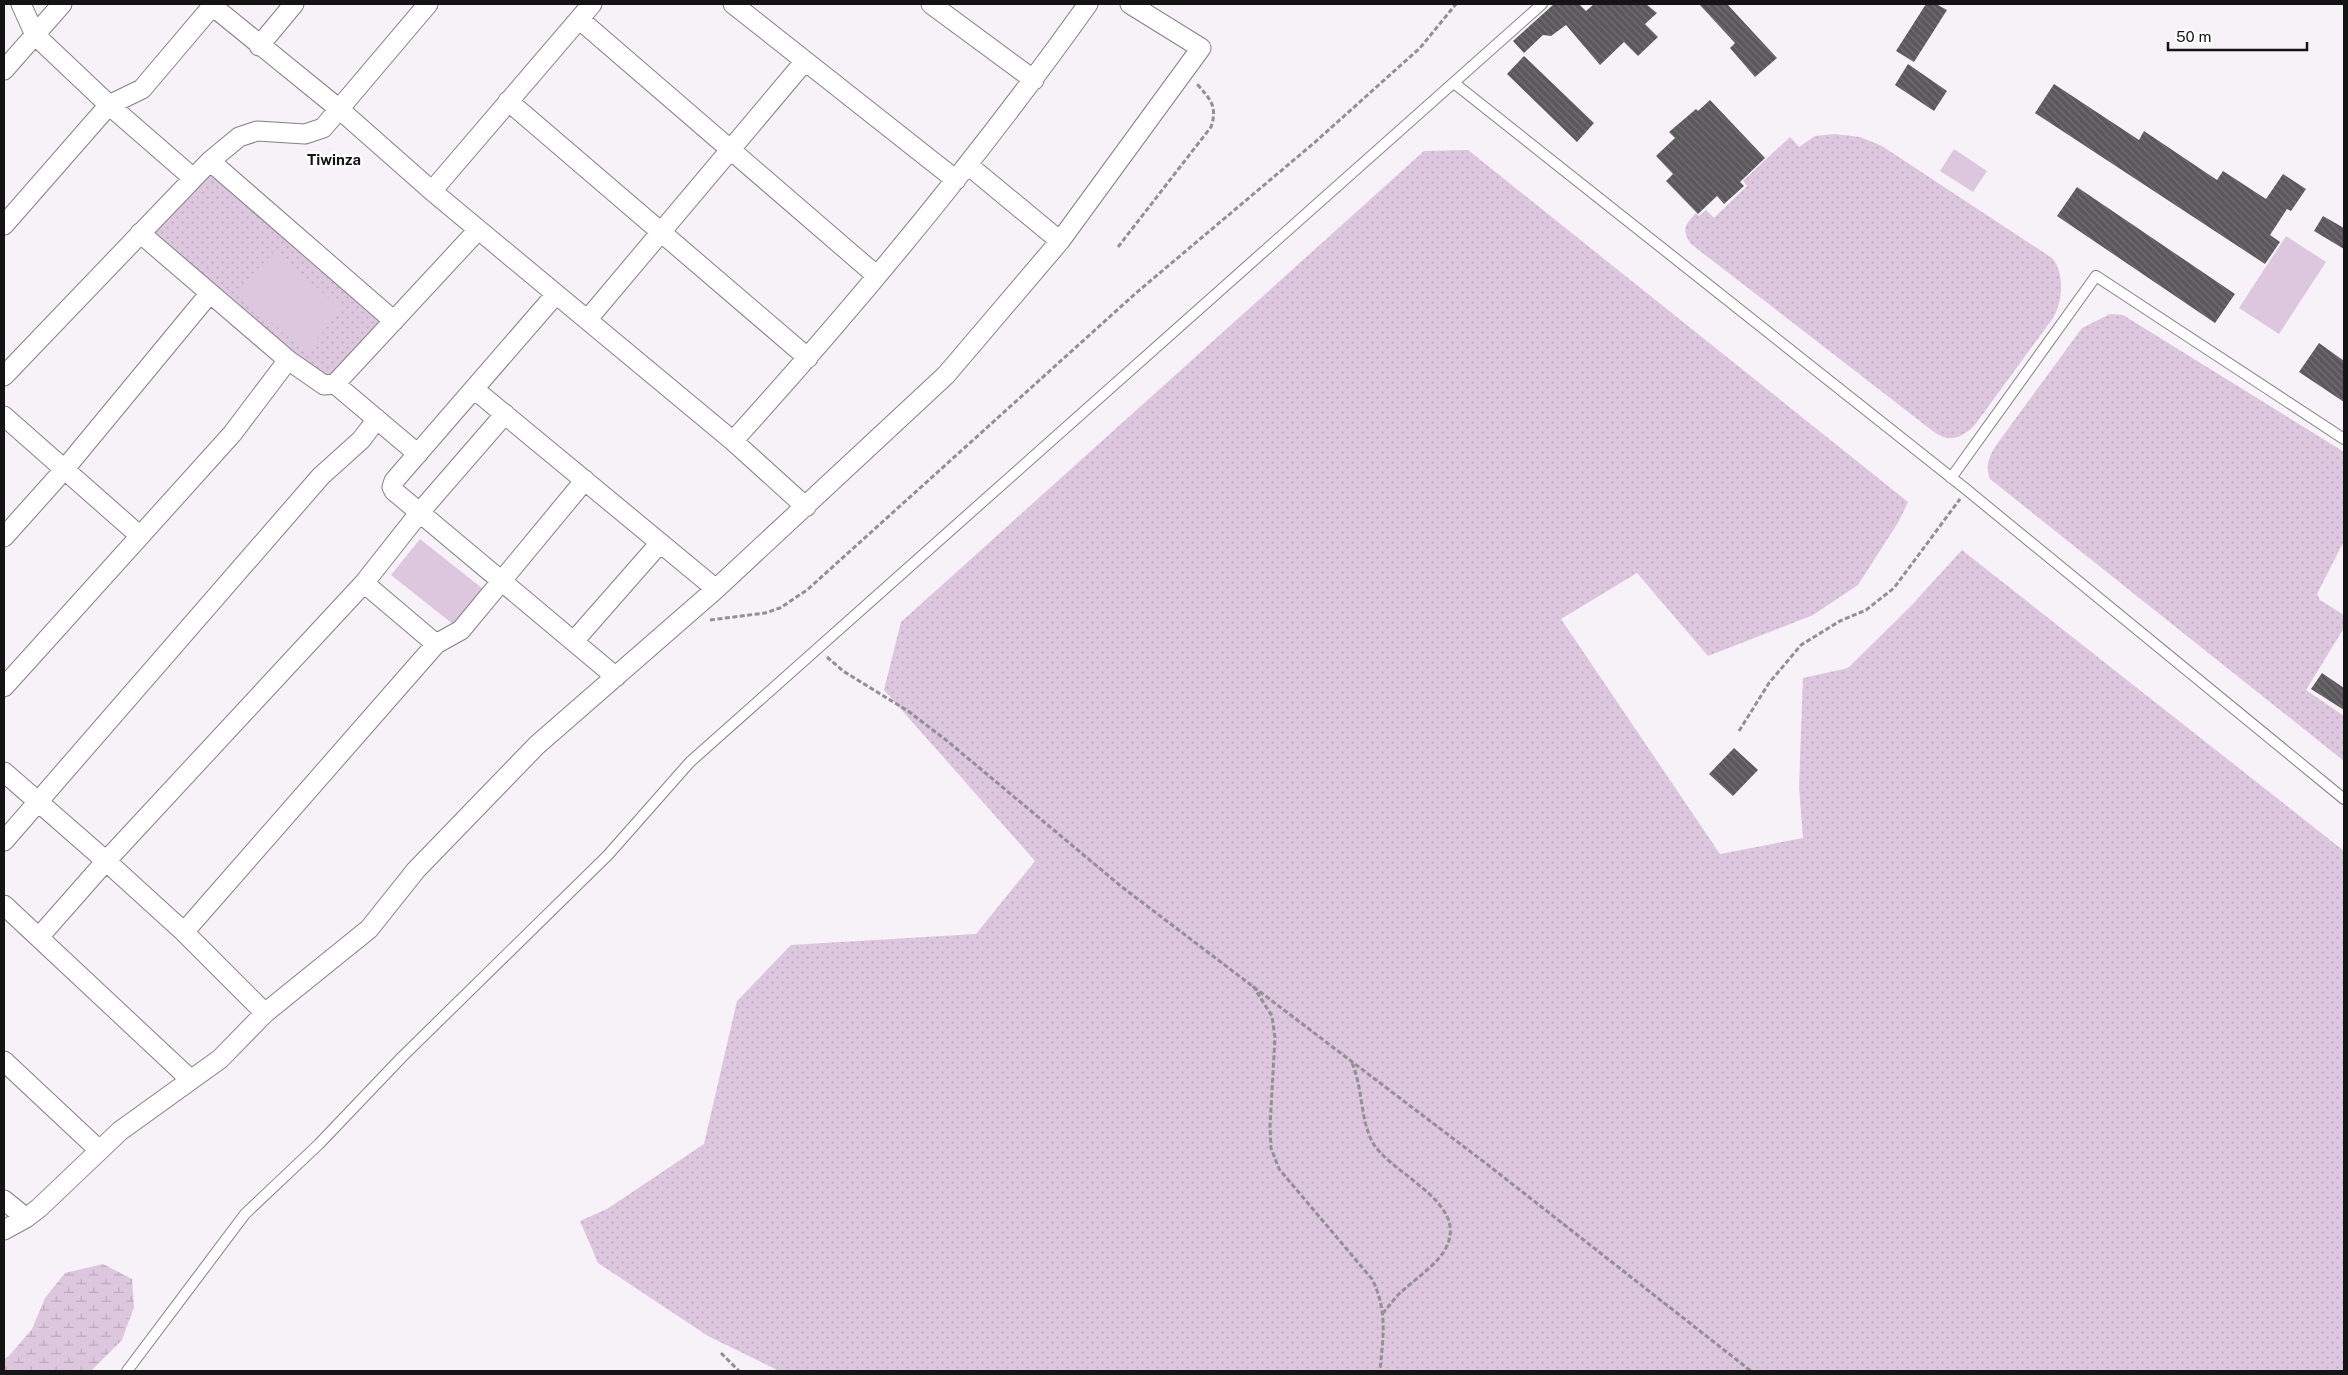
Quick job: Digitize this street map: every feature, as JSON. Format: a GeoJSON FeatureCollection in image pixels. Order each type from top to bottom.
{"type":"FeatureCollection","features":[{"type":"Feature","properties":{"kind":"street"},"geometry":{"type":"LineString","coordinates":[[21,4],[35,35],[109,105],[193,178]]}},
{"type":"Feature","properties":{"kind":"street"},"geometry":{"type":"LineString","coordinates":[[4,70],[62,4]]}},
{"type":"Feature","properties":{"kind":"street"},"geometry":{"type":"LineString","coordinates":[[4,225],[109,105],[142,89],[212,4],[259,46],[338,108],[478,230],[733,441],[806,507]]}},
{"type":"Feature","properties":{"kind":"street"},"geometry":{"type":"LineString","coordinates":[[259,46],[294,4]]}},
{"type":"Feature","properties":{"kind":"street"},"geometry":{"type":"LineString","coordinates":[[4,376],[210,161],[239,137],[258,131],[305,134],[323,128],[428,4]]}},
{"type":"Feature","properties":{"kind":"street"},"geometry":{"type":"LineString","coordinates":[[432,191],[592,4]]}},
{"type":"Feature","properties":{"kind":"street"},"geometry":{"type":"LineString","coordinates":[[734,4],[956,180]]}},
{"type":"Feature","properties":{"kind":"street"},"geometry":{"type":"LineString","coordinates":[[931,4],[1034,80]]}},
{"type":"Feature","properties":{"kind":"street"},"geometry":{"type":"LineString","coordinates":[[733,441],[808,358],[956,180],[1034,80],[1088,4]]}},
{"type":"Feature","properties":{"kind":"street"},"geometry":{"type":"LineString","coordinates":[[4,1230],[26,1218],[99,1150],[151,1107],[191,1080],[237,1043],[265,1013],[369,929],[416,870],[537,745],[716,589],[946,375],[1060,241],[1201,48],[1130,4]]}},
{"type":"Feature","properties":{"kind":"street"},"geometry":{"type":"LineString","coordinates":[[579,20],[877,276]]}},
{"type":"Feature","properties":{"kind":"street"},"geometry":{"type":"LineString","coordinates":[[588,320],[805,61]]}},
{"type":"Feature","properties":{"kind":"street"},"geometry":{"type":"LineString","coordinates":[[508,101],[808,358]]}},
{"type":"Feature","properties":{"kind":"street"},"geometry":{"type":"LineString","coordinates":[[210,161],[394,321]]}},
{"type":"Feature","properties":{"kind":"street"},"geometry":{"type":"LineString","coordinates":[[968,165],[1060,241]]}},
{"type":"Feature","properties":{"kind":"street"},"geometry":{"type":"LineString","coordinates":[[140,233],[288,360],[324,385],[335,384],[478,230]]}},
{"type":"Feature","properties":{"kind":"street"},"geometry":{"type":"LineString","coordinates":[[4,537],[63,471],[210,293]]}},
{"type":"Feature","properties":{"kind":"street"},"geometry":{"type":"LineString","coordinates":[[556,294],[418,454],[392,487],[394,491],[616,677]]}},
{"type":"Feature","properties":{"kind":"street"},"geometry":{"type":"LineString","coordinates":[[4,686],[232,434],[288,360]]}},
{"type":"Feature","properties":{"kind":"street"},"geometry":{"type":"LineString","coordinates":[[335,384],[418,454]]}},
{"type":"Feature","properties":{"kind":"street"},"geometry":{"type":"LineString","coordinates":[[474,389],[716,589]]}},
{"type":"Feature","properties":{"kind":"street"},"geometry":{"type":"LineString","coordinates":[[38,938],[106,861],[364,583],[420,512],[505,414]]}},
{"type":"Feature","properties":{"kind":"street"},"geometry":{"type":"LineString","coordinates":[[4,416],[63,471],[140,536]]}},
{"type":"Feature","properties":{"kind":"street"},"geometry":{"type":"LineString","coordinates":[[4,841],[320,476],[361,440],[377,419]]}},
{"type":"Feature","properties":{"kind":"street"},"geometry":{"type":"LineString","coordinates":[[184,932],[436,644],[460,630],[585,480]]}},
{"type":"Feature","properties":{"kind":"street"},"geometry":{"type":"LineString","coordinates":[[574,641],[660,543]]}},
{"type":"Feature","properties":{"kind":"street"},"geometry":{"type":"LineString","coordinates":[[364,583],[436,644]]}},
{"type":"Feature","properties":{"kind":"street"},"geometry":{"type":"LineString","coordinates":[[4,772],[184,932],[265,1013]]}},
{"type":"Feature","properties":{"kind":"street"},"geometry":{"type":"LineString","coordinates":[[4,905],[191,1080]]}},
{"type":"Feature","properties":{"kind":"street"},"geometry":{"type":"LineString","coordinates":[[4,1061],[99,1150]]}},
{"type":"Feature","properties":{"kind":"street"},"geometry":{"type":"LineString","coordinates":[[4,1200],[26,1218]]}},
{"type":"Feature","properties":{"kind":"lane"},"geometry":{"type":"LineString","coordinates":[[127,1371],[245,1214],[319,1144],[430,1029],[608,855],[690,762],[1542,4]]}},
{"type":"Feature","properties":{"kind":"lane"},"geometry":{"type":"LineString","coordinates":[[1454,83],[1966,490],[2344,799]]}},
{"type":"Feature","properties":{"kind":"lane"},"geometry":{"type":"LineString","coordinates":[[1951,478],[2096,276],[2344,439]]}},
{"type":"Feature","properties":{"kind":"path"},"geometry":{"type":"LineString","coordinates":[[679,622],[765,613],[780,608],[807,590],[1136,292],[1314,143],[1413,54],[1456,4]]}},
{"type":"Feature","properties":{"kind":"path"},"geometry":{"type":"LineString","coordinates":[[1118,247],[1211,127],[1215,114],[1211,100],[1185,70]]}},
{"type":"Feature","properties":{"kind":"path"},"geometry":{"type":"LineString","coordinates":[[1739,732],[1769,683],[1801,645],[1840,621],[1866,610],[1894,588],[1966,490]]}},
{"type":"Feature","properties":{"kind":"path"},"geometry":{"type":"LineString","coordinates":[[820,646],[830,661],[867,688],[908,711],[946,740],[1122,887],[1251,983],[1488,1165],[1751,1371]]}},
{"type":"Feature","properties":{"kind":"path"},"geometry":{"type":"LineString","coordinates":[[1251,983],[1272,1016],[1275,1038],[1270,1126],[1271,1148],[1279,1169],[1372,1279],[1381,1297],[1383,1313],[1380,1371]]}},
{"type":"Feature","properties":{"kind":"path"},"geometry":{"type":"LineString","coordinates":[[1351,1061],[1357,1076],[1366,1121],[1373,1143],[1384,1156],[1429,1192],[1441,1206],[1449,1226],[1449,1244],[1439,1258],[1398,1294],[1383,1313]]}},
{"type":"Feature","properties":{"kind":"path"},"geometry":{"type":"LineString","coordinates":[[721,1353],[738,1371]]}},
{"type":"Feature","properties":{"kind":"green space"},"geometry":{"type":"Polygon","coordinates":[[[1835,134],[1860,137],[1882,146],[2052,258],[2056,264],[2061,279],[2061,296],[2053,318],[1974,426],[1965,434],[1950,438],[1934,432],[1691,244],[1686,235],[1687,224],[1696,213],[1699,216],[1706,210],[1714,218],[1747,186],[1743,181],[1790,137],[1799,147],[1815,136],[1835,134]]]}},
{"type":"Feature","properties":{"kind":"green space"},"geometry":{"type":"Polygon","coordinates":[[[1954,149],[1987,171],[1973,192],[1940,171],[1954,149]]]}},
{"type":"Feature","properties":{"kind":"green space"},"geometry":{"type":"Polygon","coordinates":[[[1468,150],[1908,502],[1899,521],[1858,585],[1813,615],[1708,656],[1637,573],[1561,619],[1720,854],[1803,838],[1799,787],[1803,678],[1848,668],[1910,607],[1962,550],[2344,851],[2344,1371],[779,1371],[708,1336],[598,1263],[580,1221],[607,1209],[704,1144],[737,1001],[791,945],[976,934],[1035,861],[884,690],[901,622],[1424,151],[1468,150]]]}},
{"type":"Feature","properties":{"kind":"green space"},"geometry":{"type":"Polygon","coordinates":[[[211,172],[383,322],[332,378],[325,377],[155,238],[153,227],[211,172]]]}},
{"type":"Feature","properties":{"kind":"green space"},"geometry":{"type":"Polygon","coordinates":[[[2286,236],[2326,262],[2279,334],[2239,308],[2286,236]]]}},
{"type":"Feature","properties":{"kind":"green space"},"geometry":{"type":"Polygon","coordinates":[[[274,251],[342,309],[306,352],[238,294],[274,251]]]}},
{"type":"Feature","properties":{"kind":"green space"},"geometry":{"type":"Polygon","coordinates":[[[2110,314],[2123,315],[2344,452],[2344,541],[2317,594],[2320,600],[2344,615],[2344,628],[2306,690],[2344,716],[2344,761],[1990,479],[1989,461],[1997,444],[2082,328],[2110,314]]]}},
{"type":"Feature","properties":{"kind":"green space"},"geometry":{"type":"Polygon","coordinates":[[[420,539],[483,589],[454,625],[391,575],[420,539]]]}},
{"type":"Feature","properties":{"kind":"green space"},"geometry":{"type":"Polygon","coordinates":[[[103,1264],[132,1279],[134,1307],[122,1340],[91,1371],[4,1371],[4,1359],[9,1356],[32,1329],[45,1298],[65,1273],[103,1264]]]}},
{"type":"Feature","properties":{"kind":"building"},"geometry":{"type":"Polygon","coordinates":[[[1554,4],[1579,4],[1586,11],[1594,4],[1646,4],[1657,13],[1645,24],[1658,37],[1638,56],[1624,42],[1600,65],[1566,25],[1551,36],[1543,35],[1524,53],[1513,41],[1554,4]]]}},
{"type":"Feature","properties":{"kind":"building"},"geometry":{"type":"Polygon","coordinates":[[[1699,4],[1727,4],[1777,58],[1755,77],[1730,48],[1735,43],[1699,4]]]}},
{"type":"Feature","properties":{"kind":"building"},"geometry":{"type":"Polygon","coordinates":[[[1926,4],[1936,4],[1947,10],[1914,62],[1896,51],[1926,4]]]}},
{"type":"Feature","properties":{"kind":"building"},"geometry":{"type":"Polygon","coordinates":[[[1524,56],[1594,123],[1577,142],[1507,74],[1524,56]]]}},
{"type":"Feature","properties":{"kind":"building"},"geometry":{"type":"Polygon","coordinates":[[[1908,64],[1947,91],[1934,111],[1895,85],[1908,64]]]}},
{"type":"Feature","properties":{"kind":"building"},"geometry":{"type":"Polygon","coordinates":[[[2054,84],[2139,140],[2144,131],[2217,180],[2223,171],[2266,199],[2283,174],[2306,189],[2291,211],[2287,209],[2270,235],[2280,242],[2265,264],[2035,113],[2054,84]]]}},
{"type":"Feature","properties":{"kind":"building"},"geometry":{"type":"Polygon","coordinates":[[[1710,100],[1765,158],[1740,182],[1744,186],[1724,204],[1717,196],[1698,214],[1666,181],[1673,174],[1656,156],[1675,138],[1669,132],[1696,109],[1698,111],[1710,100]]]}},
{"type":"Feature","properties":{"kind":"building"},"geometry":{"type":"Polygon","coordinates":[[[2077,187],[2235,294],[2215,323],[2057,216],[2077,187]]]}},
{"type":"Feature","properties":{"kind":"building"},"geometry":{"type":"Polygon","coordinates":[[[2323,216],[2344,228],[2344,249],[2314,231],[2323,216]]]}},
{"type":"Feature","properties":{"kind":"building"},"geometry":{"type":"Polygon","coordinates":[[[2319,343],[2344,361],[2344,402],[2299,372],[2319,343]]]}},
{"type":"Feature","properties":{"kind":"building"},"geometry":{"type":"Polygon","coordinates":[[[2322,673],[2344,688],[2344,710],[2311,689],[2322,673]]]}},
{"type":"Feature","properties":{"kind":"building"},"geometry":{"type":"Polygon","coordinates":[[[1734,748],[1758,770],[1733,796],[1709,774],[1734,748]]]}},
{"type":"Feature","properties":{"kind":"district","name":"Tiwinza"},"geometry":{"type":"Point","coordinates":[334,159]}}]}
